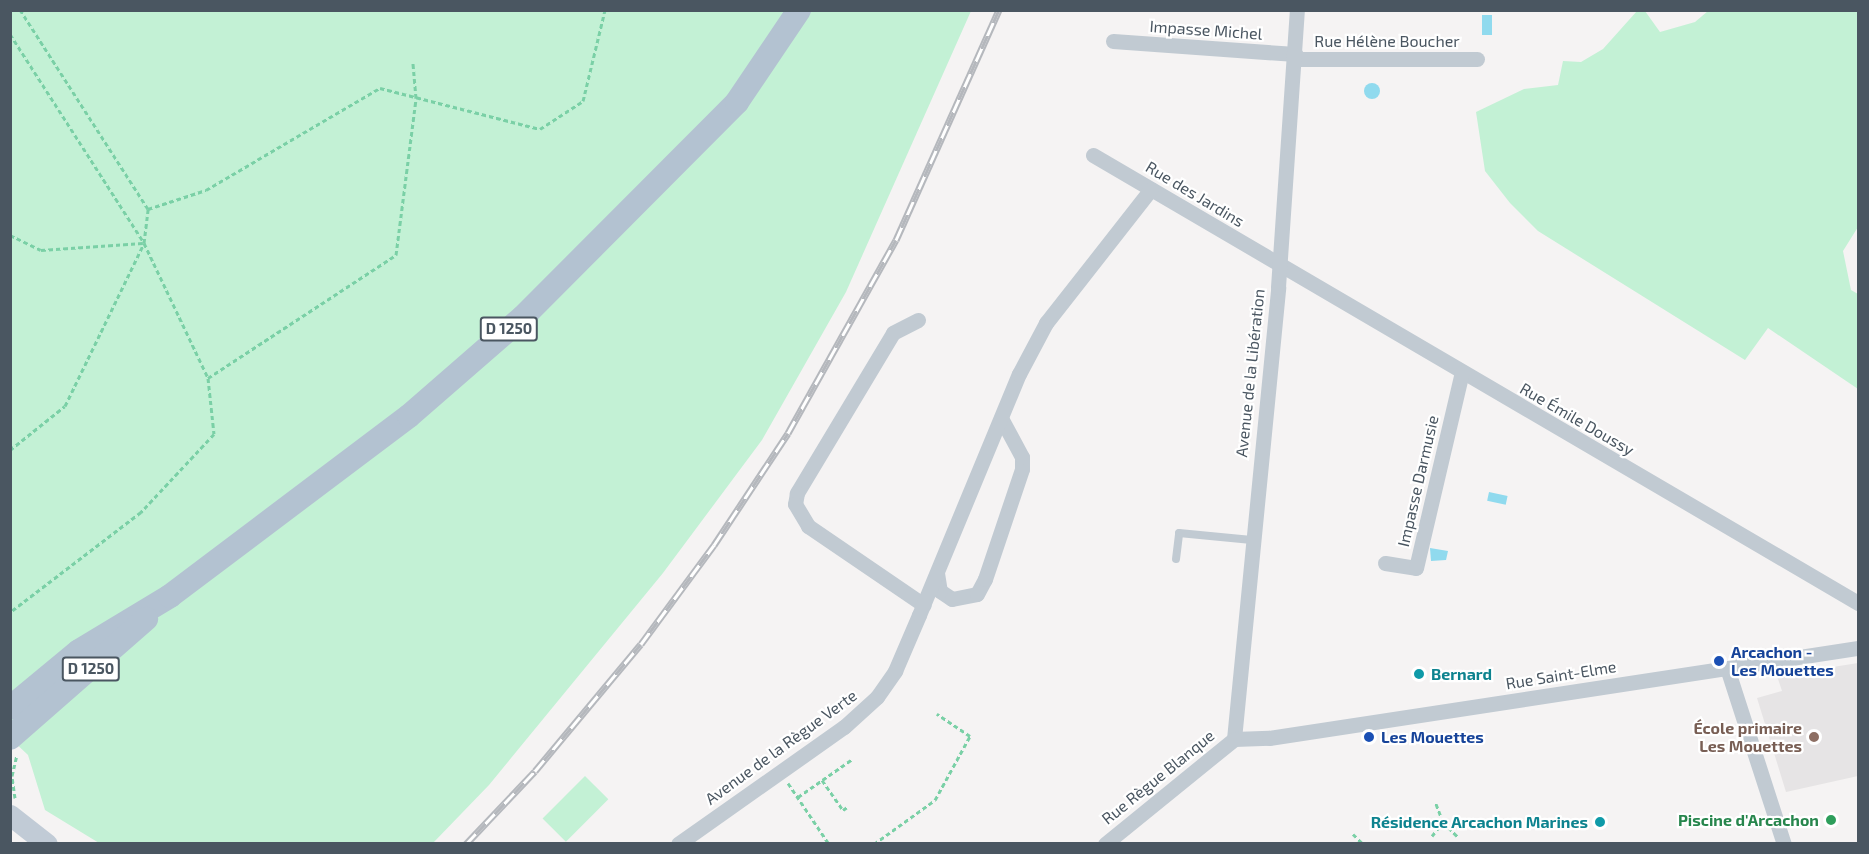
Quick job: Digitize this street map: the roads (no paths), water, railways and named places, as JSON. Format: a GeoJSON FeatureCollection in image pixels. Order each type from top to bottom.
{"type":"FeatureCollection","features":[{"type":"Feature","properties":{"kind":"main road","name":"D 1250"},"geometry":{"type":"LineString","coordinates":[[10,708],[79,651],[170,596],[409,416],[523,317],[737,102],[799,10]]}},
{"type":"Feature","properties":{"kind":"main road","name":"D 1250"},"geometry":{"type":"LineString","coordinates":[[13,745],[170,596]]}},
{"type":"Feature","properties":{"kind":"main road"},"geometry":{"type":"LineString","coordinates":[[15,809],[47,843]]}},
{"type":"Feature","properties":{"kind":"street","name":"Avenue de la Libération"},"geometry":{"type":"LineString","coordinates":[[1234,739],[1296,57],[1297,10]]}},
{"type":"Feature","properties":{"kind":"street","name":"Impasse Michel"},"geometry":{"type":"LineString","coordinates":[[1113,41],[1296,57]]}},
{"type":"Feature","properties":{"kind":"street","name":"Rue Hélène Boucher"},"geometry":{"type":"LineString","coordinates":[[1296,57],[1477,59]]}},
{"type":"Feature","properties":{"kind":"street","name":"Rue des Jardins"},"geometry":{"type":"LineString","coordinates":[[1094,155],[1278,264]]}},
{"type":"Feature","properties":{"kind":"street","name":"Avenue de la Règue Verte"},"geometry":{"type":"LineString","coordinates":[[678,843],[860,715],[877,697],[894,671],[1019,374],[1046,323],[1151,189]]}},
{"type":"Feature","properties":{"kind":"street","name":"Rue Émile Doussy"},"geometry":{"type":"LineString","coordinates":[[1278,264],[1858,603]]}},
{"type":"Feature","properties":{"kind":"street"},"geometry":{"type":"LineString","coordinates":[[918,320],[893,333],[797,493],[795,504],[808,526],[924,604]]}},
{"type":"Feature","properties":{"kind":"street","name":"Impasse Darmusie"},"geometry":{"type":"LineString","coordinates":[[1385,563],[1416,568],[1462,372]]}},
{"type":"Feature","properties":{"kind":"street"},"geometry":{"type":"LineString","coordinates":[[937,570],[940,591],[952,599],[977,594],[985,579],[1023,469],[1022,457],[1001,418]]}},
{"type":"Feature","properties":{"kind":"street","name":"Rue Saint-Elme"},"geometry":{"type":"LineString","coordinates":[[1234,739],[1269,738],[1858,648]]}},
{"type":"Feature","properties":{"kind":"street"},"geometry":{"type":"LineString","coordinates":[[1727,668],[1784,843]]}},
{"type":"Feature","properties":{"kind":"street","name":"Rue Règue Blanque"},"geometry":{"type":"LineString","coordinates":[[1106,843],[1234,739]]}},
{"type":"Feature","properties":{"kind":"lane"},"geometry":{"type":"LineString","coordinates":[[1176,559],[1179,533],[1252,540]]}},
{"type":"Feature","properties":{"kind":"water"},"geometry":{"type":"Polygon","coordinates":[[[1482,15],[1492,15],[1492,35],[1482,35],[1482,15]]]}},
{"type":"Feature","properties":{"kind":"water"},"geometry":{"type":"Polygon","coordinates":[[[1372,83],[1380,91],[1372,99],[1364,91],[1372,83]]]}},
{"type":"Feature","properties":{"kind":"water"},"geometry":{"type":"Polygon","coordinates":[[[1489,492],[1508,496],[1506,505],[1487,501],[1489,492]]]}},
{"type":"Feature","properties":{"kind":"water"},"geometry":{"type":"Polygon","coordinates":[[[1430,548],[1448,551],[1446,560],[1431,561],[1430,548]]]}},
{"type":"Feature","properties":{"kind":"railway"},"geometry":{"type":"LineString","coordinates":[[466,844],[535,771],[641,644],[714,545],[788,433],[896,240],[999,10]]}},
{"type":"Feature","properties":{"kind":"place","name":"Arcachon - Les Mouettes"},"geometry":{"type":"Point","coordinates":[1719,661]}},
{"type":"Feature","properties":{"kind":"place","name":"Bernard"},"geometry":{"type":"Point","coordinates":[1419,674]}},
{"type":"Feature","properties":{"kind":"place","name":"Les Mouettes"},"geometry":{"type":"Point","coordinates":[1369,737]}},
{"type":"Feature","properties":{"kind":"place","name":"École primaire Les Mouettes"},"geometry":{"type":"Point","coordinates":[1814,737]}},
{"type":"Feature","properties":{"kind":"place","name":"Piscine d'Arcachon"},"geometry":{"type":"Point","coordinates":[1831,820]}},
{"type":"Feature","properties":{"kind":"place","name":"Résidence Arcachon Marines"},"geometry":{"type":"Point","coordinates":[1600,822]}}]}
